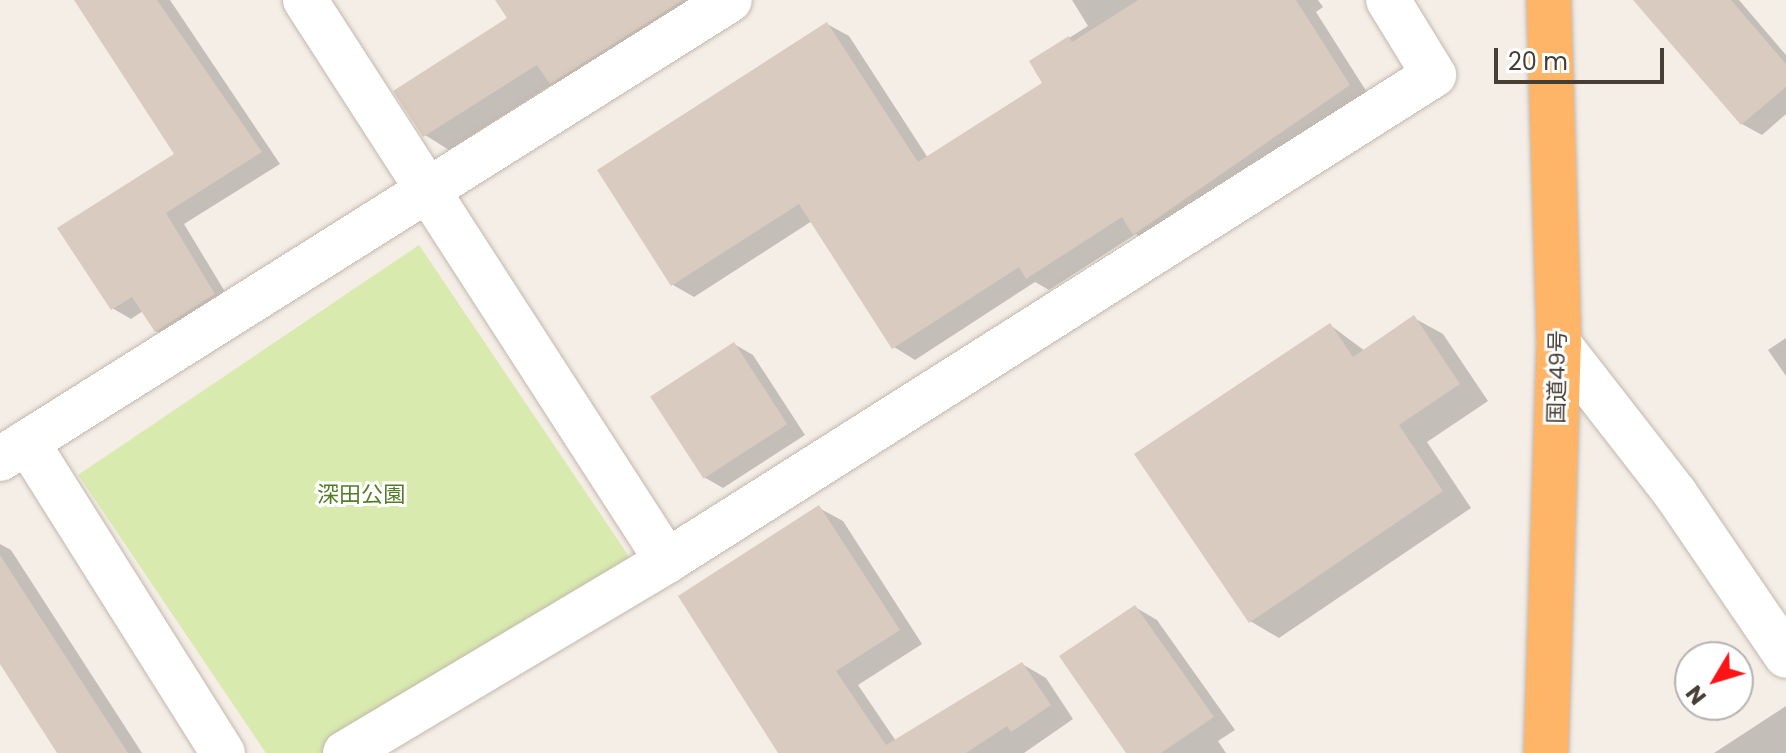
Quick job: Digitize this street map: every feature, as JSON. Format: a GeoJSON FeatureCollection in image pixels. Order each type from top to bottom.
{"type":"FeatureCollection","features":[{"type":"Feature","properties":{"kind":"highway","name":"国道49号"},"geometry":{"type":"LineString","coordinates":[[1546,753],[1559,344],[1549,0]]}},
{"type":"Feature","properties":{"kind":"street"},"geometry":{"type":"LineString","coordinates":[[305,0],[430,188],[667,561]]}},
{"type":"Feature","properties":{"kind":"street"},"geometry":{"type":"LineString","coordinates":[[223,753],[14,451],[730,0]]}},
{"type":"Feature","properties":{"kind":"street"},"geometry":{"type":"LineString","coordinates":[[345,753],[667,561],[1434,75],[1388,0]]}},
{"type":"Feature","properties":{"kind":"street"},"geometry":{"type":"LineString","coordinates":[[1559,344],[1675,493],[1786,656]]}},
{"type":"Feature","properties":{"kind":"green space","name":"深田公園"},"geometry":{"type":"Polygon","coordinates":[[[419,245],[630,558],[342,753],[266,753],[78,475],[419,245]]]}},
{"type":"Feature","properties":{"kind":"building"},"geometry":{"type":"Polygon","coordinates":[[[74,0],[157,0],[262,152],[166,213],[215,294],[155,332],[132,297],[111,310],[57,228],[174,154],[74,0]]]}},
{"type":"Feature","properties":{"kind":"building"},"geometry":{"type":"Polygon","coordinates":[[[495,0],[683,0],[550,84],[537,65],[423,137],[393,91],[507,18],[495,0]]]}},
{"type":"Feature","properties":{"kind":"building"},"geometry":{"type":"Polygon","coordinates":[[[1138,0],[1296,0],[1350,85],[1133,235],[1122,217],[1026,279],[1019,267],[892,349],[799,204],[671,286],[597,170],[827,22],[918,162],[1042,83],[1029,61],[1069,36],[1072,42],[1138,0]]]}},
{"type":"Feature","properties":{"kind":"building"},"geometry":{"type":"Polygon","coordinates":[[[1633,0],[1731,0],[1786,64],[1786,87],[1741,125],[1633,0]]]}},
{"type":"Feature","properties":{"kind":"building"},"geometry":{"type":"Polygon","coordinates":[[[1414,315],[1460,384],[1399,425],[1443,491],[1249,623],[1134,454],[1330,323],[1353,357],[1414,315]]]}},
{"type":"Feature","properties":{"kind":"building"},"geometry":{"type":"Polygon","coordinates":[[[734,342],[787,424],[704,479],[650,396],[734,342]]]}},
{"type":"Feature","properties":{"kind":"building"},"geometry":{"type":"Polygon","coordinates":[[[819,505],[900,630],[836,671],[886,745],[1022,662],[1051,705],[1011,732],[1007,726],[966,753],[778,753],[678,596],[819,505]]]}},
{"type":"Feature","properties":{"kind":"building"},"geometry":{"type":"Polygon","coordinates":[[[0,555],[128,753],[57,753],[0,664],[0,555]]]}},
{"type":"Feature","properties":{"kind":"building"},"geometry":{"type":"Polygon","coordinates":[[[1135,605],[1214,717],[1161,753],[1126,753],[1059,656],[1135,605]]]}}]}
